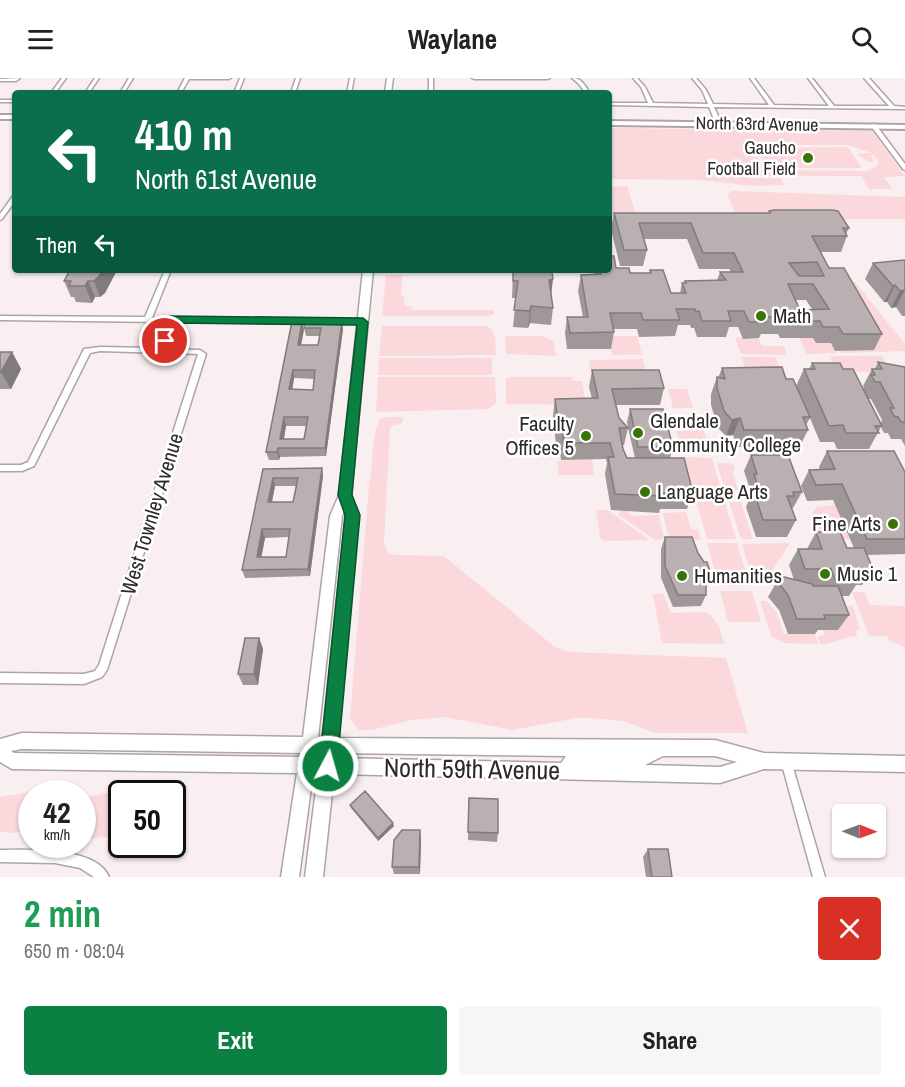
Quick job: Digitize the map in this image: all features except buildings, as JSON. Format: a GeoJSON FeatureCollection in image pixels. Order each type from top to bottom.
{"type":"FeatureCollection","features":[{"type":"Feature","properties":{"kind":"main road"},"geometry":{"type":"LineString","coordinates":[[290,877],[309,744],[336,516],[345,495],[368,273]]}},
{"type":"Feature","properties":{"kind":"main road"},"geometry":{"type":"LineString","coordinates":[[314,877],[328,766],[352,515],[345,495]]}},
{"type":"Feature","properties":{"kind":"main road","name":"North 59th Avenue"},"geometry":{"type":"LineString","coordinates":[[0,747],[22,741],[716,748],[764,760],[905,764]]}},
{"type":"Feature","properties":{"kind":"main road"},"geometry":{"type":"LineString","coordinates":[[569,772],[569,764],[572,760],[639,760],[661,748]]}},
{"type":"Feature","properties":{"kind":"main road","name":"North 59th Avenue"},"geometry":{"type":"LineString","coordinates":[[0,753],[12,761],[306,765],[720,775],[764,760]]}},
{"type":"Feature","properties":{"kind":"street"},"geometry":{"type":"LineString","coordinates":[[187,78],[229,78]]}},
{"type":"Feature","properties":{"kind":"street"},"geometry":{"type":"LineString","coordinates":[[474,78],[548,78]]}},
{"type":"Feature","properties":{"kind":"street"},"geometry":{"type":"LineString","coordinates":[[574,78],[586,90]]}},
{"type":"Feature","properties":{"kind":"street"},"geometry":{"type":"LineString","coordinates":[[635,78],[646,93],[651,105]]}},
{"type":"Feature","properties":{"kind":"street"},"geometry":{"type":"LineString","coordinates":[[694,78],[712,105],[719,124]]}},
{"type":"Feature","properties":{"kind":"street"},"geometry":{"type":"LineString","coordinates":[[752,78],[772,106]]}},
{"type":"Feature","properties":{"kind":"street"},"geometry":{"type":"LineString","coordinates":[[810,78],[833,107]]}},
{"type":"Feature","properties":{"kind":"street"},"geometry":{"type":"LineString","coordinates":[[866,78],[893,108]]}},
{"type":"Feature","properties":{"kind":"street"},"geometry":{"type":"LineString","coordinates":[[0,80],[17,79]]}},
{"type":"Feature","properties":{"kind":"street"},"geometry":{"type":"LineString","coordinates":[[612,105],[905,108]]}},
{"type":"Feature","properties":{"kind":"street","name":"North 63rd Avenue"},"geometry":{"type":"LineString","coordinates":[[612,123],[905,127]]}},
{"type":"Feature","properties":{"kind":"street"},"geometry":{"type":"LineString","coordinates":[[873,126],[905,168]]}},
{"type":"Feature","properties":{"kind":"street"},"geometry":{"type":"LineString","coordinates":[[0,218],[12,200]]}},
{"type":"Feature","properties":{"kind":"street"},"geometry":{"type":"LineString","coordinates":[[148,319],[167,273]]}},
{"type":"Feature","properties":{"kind":"street"},"geometry":{"type":"LineString","coordinates":[[0,318],[363,322]]}},
{"type":"Feature","properties":{"kind":"street"},"geometry":{"type":"LineString","coordinates":[[0,468],[22,468],[31,464],[87,351],[157,349],[165,341],[171,327],[170,320]]}},
{"type":"Feature","properties":{"kind":"street","name":"West Townley Avenue"},"geometry":{"type":"LineString","coordinates":[[0,678],[84,679],[98,674],[104,668],[202,354],[201,351],[157,349]]}},
{"type":"Feature","properties":{"kind":"street"},"geometry":{"type":"LineString","coordinates":[[786,761],[819,877]]}},
{"type":"Feature","properties":{"kind":"street"},"geometry":{"type":"LineString","coordinates":[[0,856],[67,858],[96,869],[103,877]]}},
{"type":"Feature","properties":{"kind":"shaded area"},"geometry":{"type":"Polygon","coordinates":[[[612,128],[872,131],[905,176],[884,177],[893,189],[869,189],[861,176],[748,176],[745,171],[748,178],[781,178],[784,185],[753,186],[702,180],[612,179],[612,128]],[[755,145],[752,147],[762,165],[765,165],[756,148],[848,147],[862,168],[747,166],[761,170],[865,171],[879,164],[874,155],[869,155],[872,156],[873,162],[868,162],[857,154],[872,153],[847,145],[755,145]]]}},
{"type":"Feature","properties":{"kind":"shaded area"},"geometry":{"type":"Polygon","coordinates":[[[627,186],[637,217],[612,217],[612,187],[627,186]]]}},
{"type":"Feature","properties":{"kind":"shaded area"},"geometry":{"type":"Polygon","coordinates":[[[732,191],[905,197],[905,219],[738,219],[727,194],[732,191]]]}},
{"type":"Feature","properties":{"kind":"shaded area"},"geometry":{"type":"Polygon","coordinates":[[[386,275],[402,275],[401,295],[404,297],[405,306],[412,307],[411,310],[494,310],[494,314],[488,316],[382,316],[386,275]]]}},
{"type":"Feature","properties":{"kind":"shaded area"},"geometry":{"type":"Polygon","coordinates":[[[835,282],[855,282],[905,344],[905,351],[841,353],[835,282]]]}},
{"type":"Feature","properties":{"kind":"shaded area"},"geometry":{"type":"Polygon","coordinates":[[[382,326],[487,326],[493,330],[493,336],[495,336],[496,355],[379,356],[382,326]]]}},
{"type":"Feature","properties":{"kind":"shaded area"},"geometry":{"type":"Polygon","coordinates":[[[793,326],[831,343],[836,353],[807,354],[793,326]]]}},
{"type":"Feature","properties":{"kind":"shaded area"},"geometry":{"type":"Polygon","coordinates":[[[505,336],[543,336],[553,341],[556,356],[506,354],[505,336]]]}},
{"type":"Feature","properties":{"kind":"shaded area"},"geometry":{"type":"Polygon","coordinates":[[[608,336],[637,336],[642,355],[612,355],[608,336]]]}},
{"type":"Feature","properties":{"kind":"shaded area"},"geometry":{"type":"Polygon","coordinates":[[[735,338],[759,338],[762,346],[784,346],[787,355],[741,354],[735,338]]]}},
{"type":"Feature","properties":{"kind":"shaded area"},"geometry":{"type":"Polygon","coordinates":[[[830,356],[882,356],[891,372],[838,372],[830,356]]]}},
{"type":"Feature","properties":{"kind":"shaded area"},"geometry":{"type":"Polygon","coordinates":[[[741,357],[775,357],[782,373],[747,373],[741,357]]]}},
{"type":"Feature","properties":{"kind":"shaded area"},"geometry":{"type":"Polygon","coordinates":[[[379,358],[492,358],[492,375],[378,375],[379,358]]]}},
{"type":"Feature","properties":{"kind":"shaded area"},"geometry":{"type":"Polygon","coordinates":[[[643,359],[646,372],[591,372],[589,360],[643,359]]]}},
{"type":"Feature","properties":{"kind":"shaded area"},"geometry":{"type":"Polygon","coordinates":[[[378,377],[495,377],[496,403],[489,409],[376,412],[378,377]]]}},
{"type":"Feature","properties":{"kind":"shaded area"},"geometry":{"type":"Polygon","coordinates":[[[572,377],[573,381],[582,381],[586,405],[506,404],[506,378],[572,377]]]}},
{"type":"Feature","properties":{"kind":"shaded area"},"geometry":{"type":"Polygon","coordinates":[[[668,389],[687,389],[693,408],[673,408],[668,389]]]}},
{"type":"Feature","properties":{"kind":"shaded area"},"geometry":{"type":"Polygon","coordinates":[[[404,417],[401,424],[390,428],[384,543],[388,553],[444,556],[555,647],[570,652],[726,658],[748,733],[656,733],[623,721],[590,718],[577,718],[512,730],[445,717],[412,720],[371,730],[359,730],[350,719],[369,485],[377,426],[380,419],[404,417]]]}},
{"type":"Feature","properties":{"kind":"shaded area"},"geometry":{"type":"Polygon","coordinates":[[[674,422],[701,422],[710,451],[707,451],[707,454],[683,454],[674,422]]]}},
{"type":"Feature","properties":{"kind":"shaded area"},"geometry":{"type":"Polygon","coordinates":[[[592,457],[594,475],[559,475],[557,461],[567,460],[567,458],[592,457]]]}},
{"type":"Feature","properties":{"kind":"shaded area"},"geometry":{"type":"Polygon","coordinates":[[[684,457],[712,458],[721,490],[693,490],[684,457]]]}},
{"type":"Feature","properties":{"kind":"shaded area"},"geometry":{"type":"Polygon","coordinates":[[[717,463],[730,463],[735,466],[733,474],[738,490],[725,490],[717,463]]]}},
{"type":"Feature","properties":{"kind":"shaded area"},"geometry":{"type":"Polygon","coordinates":[[[694,493],[722,493],[736,539],[707,539],[694,493]]]}},
{"type":"Feature","properties":{"kind":"shaded area"},"geometry":{"type":"Polygon","coordinates":[[[729,502],[741,502],[753,539],[741,539],[729,502]]]}},
{"type":"Feature","properties":{"kind":"shaded area"},"geometry":{"type":"Polygon","coordinates":[[[835,505],[850,539],[828,538],[821,533],[815,522],[812,513],[817,507],[835,505]]]}},
{"type":"Feature","properties":{"kind":"shaded area"},"geometry":{"type":"Polygon","coordinates":[[[596,510],[607,510],[650,540],[604,541],[600,538],[596,510]]]}},
{"type":"Feature","properties":{"kind":"shaded area"},"geometry":{"type":"Polygon","coordinates":[[[620,510],[627,510],[632,516],[659,515],[664,539],[655,540],[619,515],[620,510]]]}},
{"type":"Feature","properties":{"kind":"shaded area"},"geometry":{"type":"Polygon","coordinates":[[[686,512],[691,529],[698,529],[701,540],[669,540],[663,513],[686,512]]]}},
{"type":"Feature","properties":{"kind":"shaded area"},"geometry":{"type":"Polygon","coordinates":[[[707,543],[737,543],[750,586],[719,586],[707,543]]]}},
{"type":"Feature","properties":{"kind":"shaded area"},"geometry":{"type":"Polygon","coordinates":[[[790,543],[763,585],[754,585],[742,544],[790,543]]]}},
{"type":"Feature","properties":{"kind":"shaded area"},"geometry":{"type":"Polygon","coordinates":[[[720,591],[752,591],[761,622],[728,622],[720,591]]]}},
{"type":"Feature","properties":{"kind":"shaded area"},"geometry":{"type":"Polygon","coordinates":[[[852,592],[864,592],[870,605],[905,606],[905,647],[888,640],[887,636],[869,636],[852,592]]]}},
{"type":"Feature","properties":{"kind":"shaded area"},"geometry":{"type":"Polygon","coordinates":[[[663,593],[671,613],[706,612],[710,615],[722,634],[724,644],[662,643],[653,595],[663,593]]]}},
{"type":"Feature","properties":{"kind":"shaded area"},"geometry":{"type":"Polygon","coordinates":[[[760,601],[767,601],[777,613],[784,634],[815,634],[818,644],[784,643],[771,636],[760,601]]]}},
{"type":"Feature","properties":{"kind":"shaded area"},"geometry":{"type":"Polygon","coordinates":[[[829,606],[853,606],[860,630],[856,631],[857,636],[820,644],[818,636],[825,635],[823,630],[829,606]]]}},
{"type":"Feature","properties":{"kind":"shaded area"},"geometry":{"type":"Polygon","coordinates":[[[105,793],[108,794],[108,837],[96,838],[96,795],[105,793]]]}},
{"type":"Feature","properties":{"kind":"shaded area"},"geometry":{"type":"Polygon","coordinates":[[[18,794],[18,832],[0,832],[0,797],[18,794]]]}},
{"type":"Feature","properties":{"kind":"place","name":"Gaucho Football Field"},"geometry":{"type":"Point","coordinates":[808,158]}},
{"type":"Feature","properties":{"kind":"place","name":"Math"},"geometry":{"type":"Point","coordinates":[761,316]}},
{"type":"Feature","properties":{"kind":"place","name":"Glendale Community College"},"geometry":{"type":"Point","coordinates":[638,433]}},
{"type":"Feature","properties":{"kind":"place","name":"Faculty Offices 5"},"geometry":{"type":"Point","coordinates":[586,436]}},
{"type":"Feature","properties":{"kind":"place","name":"Language Arts"},"geometry":{"type":"Point","coordinates":[645,492]}},
{"type":"Feature","properties":{"kind":"place","name":"Fine Arts"},"geometry":{"type":"Point","coordinates":[893,524]}},
{"type":"Feature","properties":{"kind":"place","name":"Music 1"},"geometry":{"type":"Point","coordinates":[825,574]}},
{"type":"Feature","properties":{"kind":"place","name":"Humanities"},"geometry":{"type":"Point","coordinates":[682,576]}},
{"type":"Feature","properties":{"kind":"route"},"geometry":{"type":"LineString","coordinates":[[165,341],[157,349],[155,341],[161,328],[170,320],[363,322],[345,495],[352,515],[328,766]]}}]}
